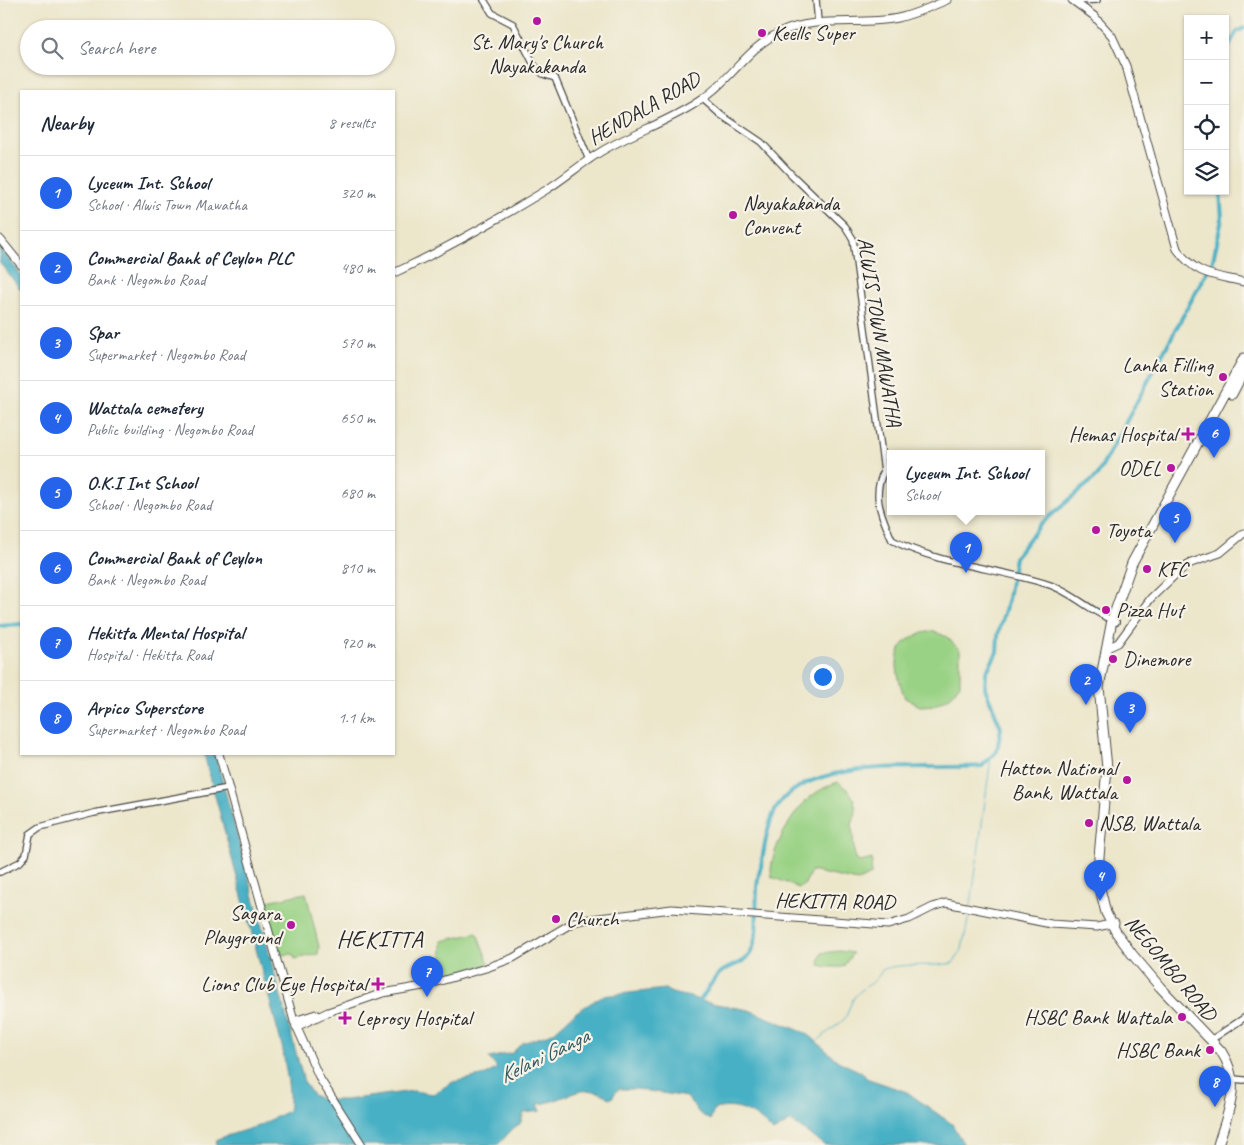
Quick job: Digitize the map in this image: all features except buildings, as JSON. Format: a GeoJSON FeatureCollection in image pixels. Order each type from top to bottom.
{"type":"FeatureCollection","features":[{"type":"Feature","properties":{"kind":"highway","name":"NEGOMBO ROAD"},"geometry":{"type":"LineString","coordinates":[[1223,1145],[1238,1094],[1238,1079],[1229,1054],[1146,965],[1114,924],[1107,900],[1103,863],[1112,764],[1103,693],[1108,648],[1124,582],[1136,556],[1244,358]]}},
{"type":"Feature","properties":{"kind":"highway","name":"NEGOMBO ROAD"},"geometry":{"type":"LineString","coordinates":[[1114,621],[1127,585],[1149,540],[1244,371]]}},
{"type":"Feature","properties":{"kind":"highway","name":"NEGOMBO ROAD"},"geometry":{"type":"LineString","coordinates":[[1218,1145],[1238,1079]]}},
{"type":"Feature","properties":{"kind":"main road","name":"HENDALA ROAD"},"geometry":{"type":"LineString","coordinates":[[395,273],[423,260],[513,209],[603,151],[666,121],[703,99],[761,44],[778,33],[801,24],[897,18],[920,12],[947,0]]}},
{"type":"Feature","properties":{"kind":"main road"},"geometry":{"type":"LineString","coordinates":[[1073,0],[1094,16],[1112,36],[1126,66],[1177,249],[1192,267],[1202,272],[1244,282]]}},
{"type":"Feature","properties":{"kind":"main road"},"geometry":{"type":"LineString","coordinates":[[0,239],[20,264]]}},
{"type":"Feature","properties":{"kind":"main road"},"geometry":{"type":"LineString","coordinates":[[1108,648],[1118,643],[1151,598],[1178,572],[1191,563],[1220,553],[1244,533]]}},
{"type":"Feature","properties":{"kind":"main road"},"geometry":{"type":"LineString","coordinates":[[219,755],[295,1024],[316,1071],[362,1145]]}},
{"type":"Feature","properties":{"kind":"main road","name":"HEKITTA ROAD"},"geometry":{"type":"LineString","coordinates":[[295,1024],[383,993],[423,986],[486,968],[513,958],[574,922],[665,909],[888,925],[909,919],[941,904],[969,906],[1018,919],[1058,924],[1097,927],[1114,924]]}},
{"type":"Feature","properties":{"kind":"street"},"geometry":{"type":"LineString","coordinates":[[484,0],[492,13],[513,24],[534,65],[543,74],[555,78],[589,160]]}},
{"type":"Feature","properties":{"kind":"street"},"geometry":{"type":"LineString","coordinates":[[816,0],[818,22]]}},
{"type":"Feature","properties":{"kind":"street"},"geometry":{"type":"LineString","coordinates":[[1073,0],[1097,0]]}},
{"type":"Feature","properties":{"kind":"street","name":"ALWIS TOWN MAWATHA"},"geometry":{"type":"LineString","coordinates":[[703,99],[721,115],[761,142],[845,226],[853,239],[884,471],[878,486],[877,501],[892,540],[910,548],[1052,586],[1114,621]]}},
{"type":"Feature","properties":{"kind":"street"},"geometry":{"type":"LineString","coordinates":[[0,872],[20,862],[26,855],[30,834],[39,828],[94,814],[229,788]]}},
{"type":"Feature","properties":{"kind":"street"},"geometry":{"type":"LineString","coordinates":[[1213,1039],[1244,1018]]}},
{"type":"Feature","properties":{"kind":"green space"},"geometry":{"type":"Polygon","coordinates":[[[933,631],[947,637],[960,650],[960,684],[950,697],[935,705],[920,706],[905,698],[898,674],[898,654],[902,646],[909,639],[919,634],[933,631]]]}},
{"type":"Feature","properties":{"kind":"green space"},"geometry":{"type":"Polygon","coordinates":[[[838,782],[849,791],[854,799],[856,812],[852,825],[855,860],[861,862],[872,859],[871,875],[858,881],[811,871],[805,884],[799,888],[772,877],[771,869],[776,849],[799,808],[812,796],[838,782]]]}},
{"type":"Feature","properties":{"kind":"green space","name":"Sagara Playground"},"geometry":{"type":"Polygon","coordinates":[[[306,893],[319,947],[318,954],[295,959],[293,954],[278,955],[263,902],[306,893]]]}},
{"type":"Feature","properties":{"kind":"green space"},"geometry":{"type":"Polygon","coordinates":[[[477,933],[489,964],[442,978],[442,941],[477,933]]]}},
{"type":"Feature","properties":{"kind":"green space"},"geometry":{"type":"Polygon","coordinates":[[[840,951],[853,953],[843,967],[820,965],[819,961],[822,953],[840,951]]]}},
{"type":"Feature","properties":{"kind":"water"},"geometry":{"type":"Polygon","coordinates":[[[0,248],[20,274],[20,289],[0,263],[0,248]]]}},
{"type":"Feature","properties":{"kind":"water","name":"Kelani Ganga"},"geometry":{"type":"Polygon","coordinates":[[[204,755],[215,755],[304,1082],[313,1095],[323,1100],[345,1100],[413,1091],[433,1094],[453,1082],[486,1075],[497,1068],[489,1058],[512,1053],[522,1043],[553,1033],[575,1013],[602,996],[665,989],[669,992],[700,1001],[749,1010],[808,1034],[838,1061],[863,1073],[866,1078],[907,1092],[952,1124],[964,1145],[824,1145],[791,1121],[773,1132],[754,1115],[740,1109],[715,1109],[710,1120],[699,1113],[687,1097],[636,1089],[618,1089],[611,1099],[601,1093],[583,1091],[538,1104],[541,1111],[524,1113],[520,1124],[497,1145],[216,1145],[217,1139],[258,1126],[288,1111],[288,1081],[283,1050],[204,755]]]}},
{"type":"Feature","properties":{"kind":"waterway"},"geometry":{"type":"LineString","coordinates":[[1229,45],[1237,32],[1244,28]]}},
{"type":"Feature","properties":{"kind":"waterway"},"geometry":{"type":"LineString","coordinates":[[698,1003],[720,973],[741,962],[751,952],[756,929],[758,879],[769,826],[779,804],[796,789],[818,778],[845,772],[903,767],[982,766],[997,751],[1001,728],[985,688],[986,673],[997,652],[998,635],[1008,599],[1015,557],[1041,524],[1097,476],[1213,260],[1222,219],[1220,195]]}},
{"type":"Feature","properties":{"kind":"waterway"},"geometry":{"type":"LineString","coordinates":[[0,626],[20,624]]}},
{"type":"Feature","properties":{"kind":"waterway"},"geometry":{"type":"LineString","coordinates":[[971,905],[991,757]]}},
{"type":"Feature","properties":{"kind":"waterway"},"geometry":{"type":"LineString","coordinates":[[818,1041],[844,1020],[855,996],[874,981],[883,969],[900,966],[953,963],[962,949],[970,911]]}},
{"type":"Feature","properties":{"kind":"place","name":"St. Mary's Church Nayakakanda"},"geometry":{"type":"Point","coordinates":[537,21]}},
{"type":"Feature","properties":{"kind":"place","name":"Keells Super"},"geometry":{"type":"Point","coordinates":[762,33]}},
{"type":"Feature","properties":{"kind":"place","name":"Nayakakanda Convent"},"geometry":{"type":"Point","coordinates":[733,215]}},
{"type":"Feature","properties":{"kind":"place","name":"Lanka Filling Station"},"geometry":{"type":"Point","coordinates":[1223,377]}},
{"type":"Feature","properties":{"kind":"place","name":"Hemas Hospital"},"geometry":{"type":"Point","coordinates":[1188,434]}},
{"type":"Feature","properties":{"kind":"place","name":"Commercial Bank of Ceylon"},"geometry":{"type":"Point","coordinates":[1214,458]}},
{"type":"Feature","properties":{"kind":"place","name":"ODEL"},"geometry":{"type":"Point","coordinates":[1171,468]}},
{"type":"Feature","properties":{"kind":"place","name":"Toyota"},"geometry":{"type":"Point","coordinates":[1096,530]}},
{"type":"Feature","properties":{"kind":"place","name":"O.K.I Int School"},"geometry":{"type":"Point","coordinates":[1175,543]}},
{"type":"Feature","properties":{"kind":"place","name":"KFC"},"geometry":{"type":"Point","coordinates":[1147,569]}},
{"type":"Feature","properties":{"kind":"place","name":"Lyceum Int. School"},"geometry":{"type":"Point","coordinates":[966,573]}},
{"type":"Feature","properties":{"kind":"place","name":"Pizza Hut"},"geometry":{"type":"Point","coordinates":[1106,610]}},
{"type":"Feature","properties":{"kind":"place","name":"Dinemore"},"geometry":{"type":"Point","coordinates":[1113,659]}},
{"type":"Feature","properties":{"kind":"place","name":"Commercial Bank of Ceylon PLC"},"geometry":{"type":"Point","coordinates":[1086,705]}},
{"type":"Feature","properties":{"kind":"place","name":"Spar"},"geometry":{"type":"Point","coordinates":[1130,733]}},
{"type":"Feature","properties":{"kind":"place","name":"Hatton National Bank, Wattala"},"geometry":{"type":"Point","coordinates":[1127,780]}},
{"type":"Feature","properties":{"kind":"place","name":"NSB, Wattala"},"geometry":{"type":"Point","coordinates":[1089,823]}},
{"type":"Feature","properties":{"kind":"place","name":"Wattala cemetery"},"geometry":{"type":"Point","coordinates":[1100,901]}},
{"type":"Feature","properties":{"kind":"place","name":"Church"},"geometry":{"type":"Point","coordinates":[556,919]}},
{"type":"Feature","properties":{"kind":"place","name":"Sagara Playground"},"geometry":{"type":"Point","coordinates":[291,925]}},
{"type":"Feature","properties":{"kind":"place","name":"Lions Club Eye Hospital"},"geometry":{"type":"Point","coordinates":[378,984]}},
{"type":"Feature","properties":{"kind":"place","name":"Hekitta Mental Hospital"},"geometry":{"type":"Point","coordinates":[427,997]}},
{"type":"Feature","properties":{"kind":"place","name":"HSBC Bank Wattala"},"geometry":{"type":"Point","coordinates":[1182,1017]}},
{"type":"Feature","properties":{"kind":"place","name":"Leprosy Hospital"},"geometry":{"type":"Point","coordinates":[345,1018]}},
{"type":"Feature","properties":{"kind":"place","name":"HSBC Bank"},"geometry":{"type":"Point","coordinates":[1210,1050]}},
{"type":"Feature","properties":{"kind":"place","name":"Arpico Superstore"},"geometry":{"type":"Point","coordinates":[1215,1107]}},
{"type":"Feature","properties":{"kind":"district","name":"HEKITTA"},"geometry":{"type":"Point","coordinates":[380,939]}}]}
